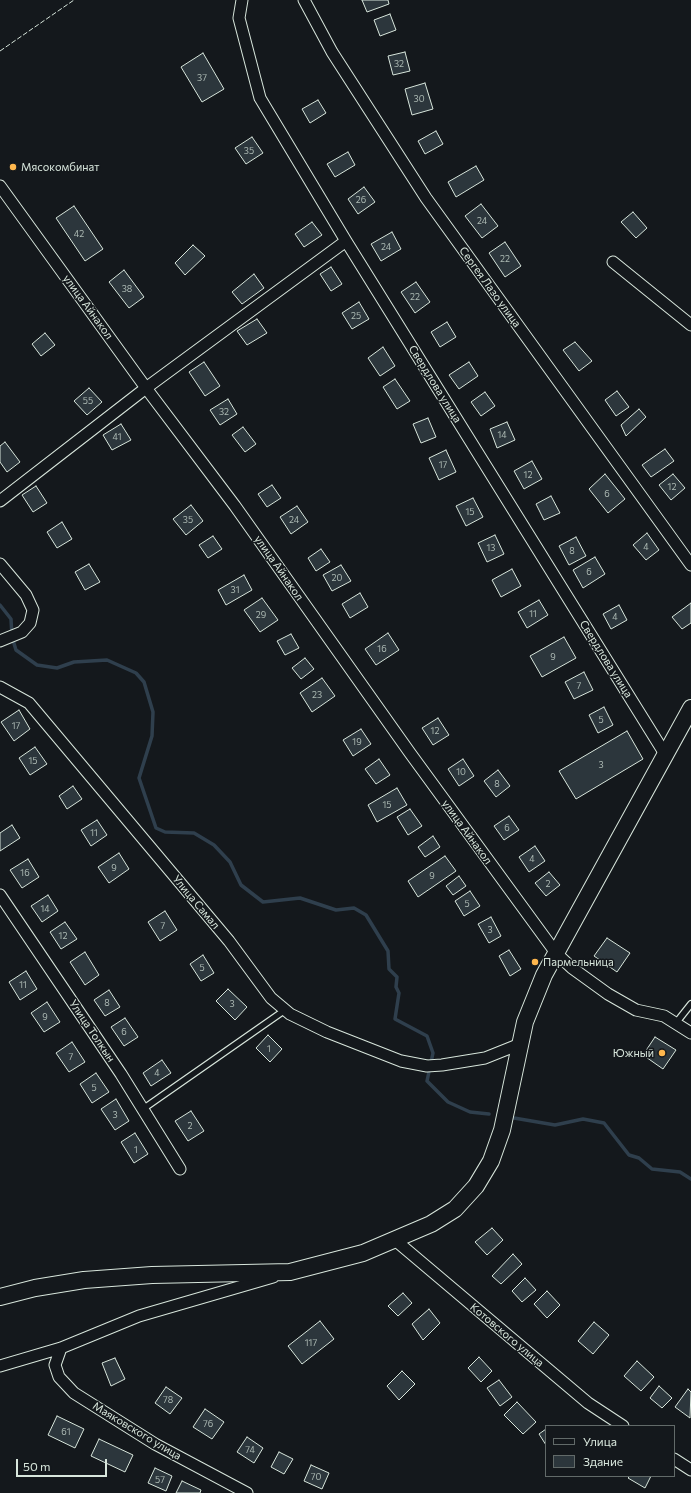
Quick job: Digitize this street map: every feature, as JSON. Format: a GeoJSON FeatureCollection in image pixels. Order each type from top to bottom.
{"type":"FeatureCollection","features":[{"type":"Feature","properties":{"kind":"main road"},"geometry":{"type":"LineString","coordinates":[[0,1297],[35,1288],[84,1280],[152,1275],[290,1272],[362,1253],[431,1224],[455,1208],[484,1174],[492,1161],[502,1130],[520,1044],[534,998],[556,953],[691,708]]}},
{"type":"Feature","properties":{"kind":"street","name":"Свердлова улица"},"geometry":{"type":"LineString","coordinates":[[242,0],[239,18],[260,98],[346,241],[665,754]]}},
{"type":"Feature","properties":{"kind":"street","name":"Сергея Лазо улица"},"geometry":{"type":"LineString","coordinates":[[304,0],[332,52],[426,198],[691,565]]}},
{"type":"Feature","properties":{"kind":"street","name":"улица Айнакол"},"geometry":{"type":"LineString","coordinates":[[0,186],[146,388],[235,506],[410,753],[556,953],[572,968],[608,994],[636,1010],[664,1016],[691,1033]]}},
{"type":"Feature","properties":{"kind":"street"},"geometry":{"type":"LineString","coordinates":[[0,501],[146,388],[346,241]]}},
{"type":"Feature","properties":{"kind":"street"},"geometry":{"type":"LineString","coordinates":[[613,262],[691,325]]}},
{"type":"Feature","properties":{"kind":"street"},"geometry":{"type":"LineString","coordinates":[[0,564],[26,595],[33,610],[30,623],[22,632],[0,641]]}},
{"type":"Feature","properties":{"kind":"street","name":"Улица Самал"},"geometry":{"type":"LineString","coordinates":[[0,687],[29,703],[229,941],[272,998],[285,1010],[327,1032],[401,1061],[427,1066],[485,1058],[520,1044]]}},
{"type":"Feature","properties":{"kind":"street","name":"Улица Толкын"},"geometry":{"type":"LineString","coordinates":[[0,895],[117,1067],[180,1169]]}},
{"type":"Feature","properties":{"kind":"street","name":"Котовского улица"},"geometry":{"type":"LineString","coordinates":[[395,1240],[588,1403],[621,1425]]}},
{"type":"Feature","properties":{"kind":"street"},"geometry":{"type":"LineString","coordinates":[[0,1366],[61,1348],[139,1316],[290,1272]]}},
{"type":"Feature","properties":{"kind":"street","name":"Маяковского улица"},"geometry":{"type":"LineString","coordinates":[[61,1348],[55,1364],[59,1377],[74,1393],[155,1444],[248,1493]]}},
{"type":"Feature","properties":{"kind":"street"},"geometry":{"type":"LineString","coordinates":[[675,1460],[691,1470]]}},
{"type":"Feature","properties":{"kind":"lane"},"geometry":{"type":"LineString","coordinates":[[676,1023],[691,1004]]}},
{"type":"Feature","properties":{"kind":"lane"},"geometry":{"type":"LineString","coordinates":[[143,1109],[285,1010]]}},
{"type":"Feature","properties":{"kind":"building"},"geometry":{"type":"Polygon","coordinates":[[[362,0],[388,0],[389,4],[367,12],[362,0]]]}},
{"type":"Feature","properties":{"kind":"building"},"geometry":{"type":"Polygon","coordinates":[[[390,14],[396,30],[380,36],[374,20],[390,14]]]}},
{"type":"Feature","properties":{"kind":"building"},"geometry":{"type":"Polygon","coordinates":[[[405,52],[410,71],[393,75],[388,56],[405,52]]]}},
{"type":"Feature","properties":{"kind":"building"},"geometry":{"type":"Polygon","coordinates":[[[203,53],[224,89],[202,102],[181,67],[203,53]]]}},
{"type":"Feature","properties":{"kind":"building"},"geometry":{"type":"Polygon","coordinates":[[[425,83],[433,109],[412,115],[405,89],[425,83]]]}},
{"type":"Feature","properties":{"kind":"building"},"geometry":{"type":"Polygon","coordinates":[[[318,100],[326,113],[310,123],[302,109],[318,100]]]}},
{"type":"Feature","properties":{"kind":"building"},"geometry":{"type":"Polygon","coordinates":[[[436,131],[443,144],[425,154],[418,141],[436,131]]]}},
{"type":"Feature","properties":{"kind":"building"},"geometry":{"type":"Polygon","coordinates":[[[252,137],[263,153],[246,164],[235,148],[252,137]]]}},
{"type":"Feature","properties":{"kind":"building"},"geometry":{"type":"Polygon","coordinates":[[[348,152],[355,165],[335,177],[327,164],[348,152]]]}},
{"type":"Feature","properties":{"kind":"building"},"geometry":{"type":"Polygon","coordinates":[[[476,166],[484,180],[456,197],[448,182],[476,166]]]}},
{"type":"Feature","properties":{"kind":"building"},"geometry":{"type":"Polygon","coordinates":[[[364,187],[375,202],[358,214],[348,199],[364,187]]]}},
{"type":"Feature","properties":{"kind":"building"},"geometry":{"type":"Polygon","coordinates":[[[481,204],[498,226],[482,238],[465,216],[481,204]]]}},
{"type":"Feature","properties":{"kind":"building"},"geometry":{"type":"Polygon","coordinates":[[[74,206],[103,249],[85,261],[56,218],[74,206]]]}},
{"type":"Feature","properties":{"kind":"building"},"geometry":{"type":"Polygon","coordinates":[[[633,212],[647,228],[636,238],[621,222],[633,212]]]}},
{"type":"Feature","properties":{"kind":"building"},"geometry":{"type":"Polygon","coordinates":[[[312,222],[322,235],[304,247],[295,234],[312,222]]]}},
{"type":"Feature","properties":{"kind":"building"},"geometry":{"type":"Polygon","coordinates":[[[392,232],[401,249],[381,261],[371,244],[392,232]]]}},
{"type":"Feature","properties":{"kind":"building"},"geometry":{"type":"Polygon","coordinates":[[[505,242],[521,266],[505,277],[489,253],[505,242]]]}},
{"type":"Feature","properties":{"kind":"building"},"geometry":{"type":"Polygon","coordinates":[[[193,245],[205,256],[185,275],[175,263],[193,245]]]}},
{"type":"Feature","properties":{"kind":"building"},"geometry":{"type":"Polygon","coordinates":[[[331,267],[342,284],[331,291],[320,274],[331,267]]]}},
{"type":"Feature","properties":{"kind":"building"},"geometry":{"type":"Polygon","coordinates":[[[124,270],[144,297],[129,308],[109,282],[124,270]]]}},
{"type":"Feature","properties":{"kind":"building"},"geometry":{"type":"Polygon","coordinates":[[[254,274],[264,288],[242,304],[232,292],[254,274]]]}},
{"type":"Feature","properties":{"kind":"building"},"geometry":{"type":"Polygon","coordinates":[[[416,282],[430,302],[415,313],[401,292],[416,282]]]}},
{"type":"Feature","properties":{"kind":"building"},"geometry":{"type":"Polygon","coordinates":[[[359,302],[369,319],[352,329],[342,313],[359,302]]]}},
{"type":"Feature","properties":{"kind":"building"},"geometry":{"type":"Polygon","coordinates":[[[257,319],[267,333],[247,345],[237,331],[257,319]]]}},
{"type":"Feature","properties":{"kind":"building"},"geometry":{"type":"Polygon","coordinates":[[[447,322],[456,337],[440,347],[431,332],[447,322]]]}},
{"type":"Feature","properties":{"kind":"building"},"geometry":{"type":"Polygon","coordinates":[[[45,333],[55,345],[41,356],[32,344],[45,333]]]}},
{"type":"Feature","properties":{"kind":"building"},"geometry":{"type":"Polygon","coordinates":[[[575,342],[592,361],[579,371],[563,350],[575,342]]]}},
{"type":"Feature","properties":{"kind":"building"},"geometry":{"type":"Polygon","coordinates":[[[383,347],[395,366],[380,376],[368,358],[383,347]]]}},
{"type":"Feature","properties":{"kind":"building"},"geometry":{"type":"Polygon","coordinates":[[[204,362],[220,386],[205,396],[189,372],[204,362]]]}},
{"type":"Feature","properties":{"kind":"building"},"geometry":{"type":"Polygon","coordinates":[[[469,362],[478,376],[459,389],[449,375],[469,362]]]}},
{"type":"Feature","properties":{"kind":"building"},"geometry":{"type":"Polygon","coordinates":[[[395,379],[410,401],[397,409],[383,387],[395,379]]]}},
{"type":"Feature","properties":{"kind":"building"},"geometry":{"type":"Polygon","coordinates":[[[89,388],[102,402],[87,415],[74,401],[89,388]]]}},
{"type":"Feature","properties":{"kind":"building"},"geometry":{"type":"Polygon","coordinates":[[[617,391],[629,407],[616,416],[605,400],[617,391]]]}},
{"type":"Feature","properties":{"kind":"building"},"geometry":{"type":"Polygon","coordinates":[[[485,392],[495,406],[481,416],[471,402],[485,392]]]}},
{"type":"Feature","properties":{"kind":"building"},"geometry":{"type":"Polygon","coordinates":[[[228,399],[237,414],[220,425],[210,410],[228,399]]]}},
{"type":"Feature","properties":{"kind":"building"},"geometry":{"type":"Polygon","coordinates":[[[639,409],[646,417],[626,436],[621,425],[639,409]]]}},
{"type":"Feature","properties":{"kind":"building"},"geometry":{"type":"Polygon","coordinates":[[[428,418],[436,437],[421,443],[413,424],[428,418]]]}},
{"type":"Feature","properties":{"kind":"building"},"geometry":{"type":"Polygon","coordinates":[[[507,422],[515,440],[497,448],[490,429],[507,422]]]}},
{"type":"Feature","properties":{"kind":"building"},"geometry":{"type":"Polygon","coordinates":[[[121,424],[131,440],[112,450],[103,435],[121,424]]]}},
{"type":"Feature","properties":{"kind":"building"},"geometry":{"type":"Polygon","coordinates":[[[243,427],[256,444],[245,452],[232,435],[243,427]]]}},
{"type":"Feature","properties":{"kind":"building"},"geometry":{"type":"Polygon","coordinates":[[[5,442],[20,462],[7,472],[0,462],[0,446],[5,442]]]}},
{"type":"Feature","properties":{"kind":"building"},"geometry":{"type":"Polygon","coordinates":[[[665,449],[674,461],[651,477],[642,465],[665,449]]]}},
{"type":"Feature","properties":{"kind":"building"},"geometry":{"type":"Polygon","coordinates":[[[446,450],[456,472],[439,480],[429,458],[446,450]]]}},
{"type":"Feature","properties":{"kind":"building"},"geometry":{"type":"Polygon","coordinates":[[[532,461],[542,479],[524,489],[514,471],[532,461]]]}},
{"type":"Feature","properties":{"kind":"building"},"geometry":{"type":"Polygon","coordinates":[[[605,474],[625,499],[608,513],[589,489],[605,474]]]}},
{"type":"Feature","properties":{"kind":"building"},"geometry":{"type":"Polygon","coordinates":[[[673,474],[685,488],[671,500],[659,485],[673,474]]]}},
{"type":"Feature","properties":{"kind":"building"},"geometry":{"type":"Polygon","coordinates":[[[272,485],[281,498],[267,507],[258,494],[272,485]]]}},
{"type":"Feature","properties":{"kind":"building"},"geometry":{"type":"Polygon","coordinates":[[[36,486],[47,503],[33,512],[22,495],[36,486]]]}},
{"type":"Feature","properties":{"kind":"building"},"geometry":{"type":"Polygon","coordinates":[[[551,496],[560,513],[544,520],[536,504],[551,496]]]}},
{"type":"Feature","properties":{"kind":"building"},"geometry":{"type":"Polygon","coordinates":[[[473,498],[483,517],[466,526],[456,506],[473,498]]]}},
{"type":"Feature","properties":{"kind":"building"},"geometry":{"type":"Polygon","coordinates":[[[191,505],[203,521],[186,535],[173,519],[191,505]]]}},
{"type":"Feature","properties":{"kind":"building"},"geometry":{"type":"Polygon","coordinates":[[[297,506],[308,522],[291,534],[280,517],[297,506]]]}},
{"type":"Feature","properties":{"kind":"building"},"geometry":{"type":"Polygon","coordinates":[[[62,522],[72,539],[57,548],[47,532],[62,522]]]}},
{"type":"Feature","properties":{"kind":"building"},"geometry":{"type":"Polygon","coordinates":[[[647,533],[659,550],[646,560],[633,545],[647,533]]]}},
{"type":"Feature","properties":{"kind":"building"},"geometry":{"type":"Polygon","coordinates":[[[495,535],[504,554],[487,562],[478,543],[495,535]]]}},
{"type":"Feature","properties":{"kind":"building"},"geometry":{"type":"Polygon","coordinates":[[[213,536],[222,549],[208,558],[199,545],[213,536]]]}},
{"type":"Feature","properties":{"kind":"building"},"geometry":{"type":"Polygon","coordinates":[[[576,537],[586,556],[569,565],[559,546],[576,537]]]}},
{"type":"Feature","properties":{"kind":"building"},"geometry":{"type":"Polygon","coordinates":[[[321,549],[330,562],[316,571],[308,558],[321,549]]]}},
{"type":"Feature","properties":{"kind":"building"},"geometry":{"type":"Polygon","coordinates":[[[595,557],[605,574],[583,588],[573,570],[595,557]]]}},
{"type":"Feature","properties":{"kind":"building"},"geometry":{"type":"Polygon","coordinates":[[[89,564],[100,582],[85,590],[75,572],[89,564]]]}},
{"type":"Feature","properties":{"kind":"building"},"geometry":{"type":"Polygon","coordinates":[[[341,565],[351,581],[332,591],[323,575],[341,565]]]}},
{"type":"Feature","properties":{"kind":"building"},"geometry":{"type":"Polygon","coordinates":[[[512,569],[521,586],[501,597],[492,580],[512,569]]]}},
{"type":"Feature","properties":{"kind":"building"},"geometry":{"type":"Polygon","coordinates":[[[244,575],[252,590],[226,605],[218,590],[244,575]]]}},
{"type":"Feature","properties":{"kind":"building"},"geometry":{"type":"Polygon","coordinates":[[[360,593],[368,607],[350,618],[342,604],[360,593]]]}},
{"type":"Feature","properties":{"kind":"building"},"geometry":{"type":"Polygon","coordinates":[[[262,598],[278,620],[260,632],[244,610],[262,598]]]}},
{"type":"Feature","properties":{"kind":"building"},"geometry":{"type":"Polygon","coordinates":[[[539,600],[548,615],[527,628],[518,612],[539,600]]]}},
{"type":"Feature","properties":{"kind":"building"},"geometry":{"type":"Polygon","coordinates":[[[691,603],[691,623],[682,629],[672,617],[691,603]]]}},
{"type":"Feature","properties":{"kind":"building"},"geometry":{"type":"Polygon","coordinates":[[[619,605],[627,620],[611,629],[603,614],[619,605]]]}},
{"type":"Feature","properties":{"kind":"building"},"geometry":{"type":"Polygon","coordinates":[[[388,633],[399,650],[376,665],[365,649],[388,633]]]}},
{"type":"Feature","properties":{"kind":"building"},"geometry":{"type":"Polygon","coordinates":[[[291,634],[299,648],[285,655],[277,641],[291,634]]]}},
{"type":"Feature","properties":{"kind":"building"},"geometry":{"type":"Polygon","coordinates":[[[564,637],[576,658],[542,677],[530,656],[564,637]]]}},
{"type":"Feature","properties":{"kind":"building"},"geometry":{"type":"Polygon","coordinates":[[[305,658],[314,669],[301,679],[292,668],[305,658]]]}},
{"type":"Feature","properties":{"kind":"building"},"geometry":{"type":"Polygon","coordinates":[[[584,672],[593,690],[574,699],[565,682],[584,672]]]}},
{"type":"Feature","properties":{"kind":"building"},"geometry":{"type":"Polygon","coordinates":[[[322,678],[335,696],[312,712],[300,693],[322,678]]]}},
{"type":"Feature","properties":{"kind":"building"},"geometry":{"type":"Polygon","coordinates":[[[604,707],[613,725],[598,733],[589,715],[604,707]]]}},
{"type":"Feature","properties":{"kind":"building"},"geometry":{"type":"Polygon","coordinates":[[[19,710],[30,729],[14,741],[1,722],[19,710]]]}},
{"type":"Feature","properties":{"kind":"building"},"geometry":{"type":"Polygon","coordinates":[[[438,718],[449,735],[433,745],[422,728],[438,718]]]}},
{"type":"Feature","properties":{"kind":"building"},"geometry":{"type":"Polygon","coordinates":[[[361,729],[371,744],[353,756],[343,740],[361,729]]]}},
{"type":"Feature","properties":{"kind":"building"},"geometry":{"type":"Polygon","coordinates":[[[627,731],[643,759],[576,799],[559,771],[627,731]]]}},
{"type":"Feature","properties":{"kind":"building"},"geometry":{"type":"Polygon","coordinates":[[[35,747],[47,764],[30,775],[19,758],[35,747]]]}},
{"type":"Feature","properties":{"kind":"building"},"geometry":{"type":"Polygon","coordinates":[[[379,759],[390,775],[376,784],[365,769],[379,759]]]}},
{"type":"Feature","properties":{"kind":"building"},"geometry":{"type":"Polygon","coordinates":[[[463,759],[474,776],[459,786],[448,769],[463,759]]]}},
{"type":"Feature","properties":{"kind":"building"},"geometry":{"type":"Polygon","coordinates":[[[498,770],[510,786],[496,797],[484,781],[498,770]]]}},
{"type":"Feature","properties":{"kind":"building"},"geometry":{"type":"Polygon","coordinates":[[[73,786],[82,799],[67,809],[59,796],[73,786]]]}},
{"type":"Feature","properties":{"kind":"building"},"geometry":{"type":"Polygon","coordinates":[[[397,788],[407,805],[377,822],[368,805],[397,788]]]}},
{"type":"Feature","properties":{"kind":"building"},"geometry":{"type":"Polygon","coordinates":[[[410,809],[422,826],[408,835],[397,817],[410,809]]]}},
{"type":"Feature","properties":{"kind":"building"},"geometry":{"type":"Polygon","coordinates":[[[509,816],[519,830],[504,840],[494,826],[509,816]]]}},
{"type":"Feature","properties":{"kind":"building"},"geometry":{"type":"Polygon","coordinates":[[[97,820],[107,835],[91,846],[81,830],[97,820]]]}},
{"type":"Feature","properties":{"kind":"building"},"geometry":{"type":"Polygon","coordinates":[[[12,825],[20,838],[0,851],[0,833],[12,825]]]}},
{"type":"Feature","properties":{"kind":"building"},"geometry":{"type":"Polygon","coordinates":[[[433,836],[440,847],[425,857],[418,847],[433,836]]]}},
{"type":"Feature","properties":{"kind":"building"},"geometry":{"type":"Polygon","coordinates":[[[535,846],[545,861],[529,872],[519,857],[535,846]]]}},
{"type":"Feature","properties":{"kind":"building"},"geometry":{"type":"Polygon","coordinates":[[[119,853],[129,869],[109,883],[98,867],[119,853]]]}},
{"type":"Feature","properties":{"kind":"building"},"geometry":{"type":"Polygon","coordinates":[[[445,856],[456,871],[418,897],[408,881],[445,856]]]}},
{"type":"Feature","properties":{"kind":"building"},"geometry":{"type":"Polygon","coordinates":[[[28,859],[39,877],[22,888],[10,870],[28,859]]]}},
{"type":"Feature","properties":{"kind":"building"},"geometry":{"type":"Polygon","coordinates":[[[549,872],[560,885],[546,896],[535,883],[549,872]]]}},
{"type":"Feature","properties":{"kind":"building"},"geometry":{"type":"Polygon","coordinates":[[[459,876],[466,886],[453,895],[446,886],[459,876]]]}},
{"type":"Feature","properties":{"kind":"building"},"geometry":{"type":"Polygon","coordinates":[[[470,891],[480,906],[464,916],[455,901],[470,891]]]}},
{"type":"Feature","properties":{"kind":"building"},"geometry":{"type":"Polygon","coordinates":[[[48,895],[58,911],[42,922],[31,906],[48,895]]]}},
{"type":"Feature","properties":{"kind":"building"},"geometry":{"type":"Polygon","coordinates":[[[165,911],[177,930],[160,941],[148,922],[165,911]]]}},
{"type":"Feature","properties":{"kind":"building"},"geometry":{"type":"Polygon","coordinates":[[[491,917],[501,936],[489,943],[478,924],[491,917]]]}},
{"type":"Feature","properties":{"kind":"building"},"geometry":{"type":"Polygon","coordinates":[[[65,922],[77,939],[61,949],[50,932],[65,922]]]}},
{"type":"Feature","properties":{"kind":"building"},"geometry":{"type":"Polygon","coordinates":[[[607,938],[630,953],[617,972],[594,956],[607,938]]]}},
{"type":"Feature","properties":{"kind":"building"},"geometry":{"type":"Polygon","coordinates":[[[509,950],[521,969],[510,976],[499,956],[509,950]]]}},
{"type":"Feature","properties":{"kind":"building"},"geometry":{"type":"Polygon","coordinates":[[[85,952],[99,975],[85,985],[70,962],[85,952]]]}},
{"type":"Feature","properties":{"kind":"building"},"geometry":{"type":"Polygon","coordinates":[[[203,955],[214,973],[201,981],[190,964],[203,955]]]}},
{"type":"Feature","properties":{"kind":"building"},"geometry":{"type":"Polygon","coordinates":[[[26,971],[37,989],[20,1000],[9,982],[26,971]]]}},
{"type":"Feature","properties":{"kind":"building"},"geometry":{"type":"Polygon","coordinates":[[[228,989],[247,1007],[235,1020],[216,1001],[228,989]]]}},
{"type":"Feature","properties":{"kind":"building"},"geometry":{"type":"Polygon","coordinates":[[[109,990],[120,1007],[105,1016],[94,1000],[109,990]]]}},
{"type":"Feature","properties":{"kind":"building"},"geometry":{"type":"Polygon","coordinates":[[[47,1002],[60,1022],[44,1032],[31,1013],[47,1002]]]}},
{"type":"Feature","properties":{"kind":"building"},"geometry":{"type":"Polygon","coordinates":[[[125,1018],[138,1037],[124,1046],[111,1027],[125,1018]]]}},
{"type":"Feature","properties":{"kind":"building"},"geometry":{"type":"Polygon","coordinates":[[[268,1035],[282,1049],[270,1062],[256,1048],[268,1035]]]}},
{"type":"Feature","properties":{"kind":"building"},"geometry":{"type":"Polygon","coordinates":[[[655,1037],[676,1050],[663,1069],[643,1055],[655,1037]]]}},
{"type":"Feature","properties":{"kind":"building"},"geometry":{"type":"Polygon","coordinates":[[[72,1042],[85,1062],[69,1072],[56,1053],[72,1042]]]}},
{"type":"Feature","properties":{"kind":"building"},"geometry":{"type":"Polygon","coordinates":[[[162,1060],[171,1073],[151,1086],[143,1073],[162,1060]]]}},
{"type":"Feature","properties":{"kind":"building"},"geometry":{"type":"Polygon","coordinates":[[[96,1073],[109,1092],[92,1103],[80,1084],[96,1073]]]}},
{"type":"Feature","properties":{"kind":"building"},"geometry":{"type":"Polygon","coordinates":[[[116,1099],[129,1121],[115,1130],[101,1109],[116,1099]]]}},
{"type":"Feature","properties":{"kind":"building"},"geometry":{"type":"Polygon","coordinates":[[[191,1111],[204,1131],[188,1141],[175,1121],[191,1111]]]}},
{"type":"Feature","properties":{"kind":"building"},"geometry":{"type":"Polygon","coordinates":[[[135,1133],[148,1154],[134,1163],[121,1142],[135,1133]]]}},
{"type":"Feature","properties":{"kind":"building"},"geometry":{"type":"Polygon","coordinates":[[[492,1228],[503,1240],[487,1255],[475,1242],[492,1228]]]}},
{"type":"Feature","properties":{"kind":"building"},"geometry":{"type":"Polygon","coordinates":[[[513,1254],[522,1264],[501,1284],[492,1276],[513,1254]]]}},
{"type":"Feature","properties":{"kind":"building"},"geometry":{"type":"Polygon","coordinates":[[[525,1278],[536,1290],[522,1302],[512,1291],[525,1278]]]}},
{"type":"Feature","properties":{"kind":"building"},"geometry":{"type":"Polygon","coordinates":[[[547,1291],[560,1305],[547,1318],[534,1304],[547,1291]]]}},
{"type":"Feature","properties":{"kind":"building"},"geometry":{"type":"Polygon","coordinates":[[[403,1293],[412,1303],[398,1316],[388,1306],[403,1293]]]}},
{"type":"Feature","properties":{"kind":"building"},"geometry":{"type":"Polygon","coordinates":[[[429,1309],[440,1323],[423,1340],[412,1324],[429,1309]]]}},
{"type":"Feature","properties":{"kind":"building"},"geometry":{"type":"Polygon","coordinates":[[[320,1321],[334,1339],[302,1364],[288,1346],[320,1321]]]}},
{"type":"Feature","properties":{"kind":"building"},"geometry":{"type":"Polygon","coordinates":[[[594,1322],[609,1335],[593,1354],[578,1341],[594,1322]]]}},
{"type":"Feature","properties":{"kind":"building"},"geometry":{"type":"Polygon","coordinates":[[[479,1357],[492,1371],[481,1382],[468,1368],[479,1357]]]}},
{"type":"Feature","properties":{"kind":"building"},"geometry":{"type":"Polygon","coordinates":[[[115,1358],[125,1379],[111,1386],[102,1363],[115,1358]]]}},
{"type":"Feature","properties":{"kind":"building"},"geometry":{"type":"Polygon","coordinates":[[[637,1361],[654,1377],[641,1391],[624,1376],[637,1361]]]}},
{"type":"Feature","properties":{"kind":"building"},"geometry":{"type":"Polygon","coordinates":[[[402,1371],[415,1384],[399,1400],[387,1386],[402,1371]]]}},
{"type":"Feature","properties":{"kind":"building"},"geometry":{"type":"Polygon","coordinates":[[[499,1380],[512,1397],[500,1406],[487,1388],[499,1380]]]}},
{"type":"Feature","properties":{"kind":"building"},"geometry":{"type":"Polygon","coordinates":[[[659,1386],[672,1398],[662,1408],[650,1398],[659,1386]]]}},
{"type":"Feature","properties":{"kind":"building"},"geometry":{"type":"Polygon","coordinates":[[[166,1387],[182,1398],[170,1414],[155,1403],[166,1387]]]}},
{"type":"Feature","properties":{"kind":"building"},"geometry":{"type":"Polygon","coordinates":[[[688,1389],[691,1392],[690,1418],[675,1407],[688,1389]]]}},
{"type":"Feature","properties":{"kind":"building"},"geometry":{"type":"Polygon","coordinates":[[[517,1402],[536,1422],[523,1434],[504,1415],[517,1402]]]}},
{"type":"Feature","properties":{"kind":"building"},"geometry":{"type":"Polygon","coordinates":[[[205,1409],[224,1422],[212,1439],[193,1427],[205,1409]]]}},
{"type":"Feature","properties":{"kind":"building"},"geometry":{"type":"Polygon","coordinates":[[[57,1416],[84,1429],[75,1448],[48,1435],[57,1416]]]}},
{"type":"Feature","properties":{"kind":"building"},"geometry":{"type":"Polygon","coordinates":[[[545,1430],[545,1443],[539,1434],[545,1430]]]}},
{"type":"Feature","properties":{"kind":"building"},"geometry":{"type":"Polygon","coordinates":[[[247,1437],[263,1448],[254,1463],[237,1452],[247,1437]]]}},
{"type":"Feature","properties":{"kind":"building"},"geometry":{"type":"Polygon","coordinates":[[[99,1439],[133,1455],[125,1472],[91,1456],[99,1439]]]}},
{"type":"Feature","properties":{"kind":"building"},"geometry":{"type":"Polygon","coordinates":[[[279,1452],[293,1459],[284,1474],[271,1467],[279,1452]]]}},
{"type":"Feature","properties":{"kind":"building"},"geometry":{"type":"Polygon","coordinates":[[[311,1465],[329,1473],[322,1489],[304,1481],[311,1465]]]}},
{"type":"Feature","properties":{"kind":"building"},"geometry":{"type":"Polygon","coordinates":[[[155,1468],[172,1476],[166,1491],[148,1483],[155,1468]]]}},
{"type":"Feature","properties":{"kind":"building"},"geometry":{"type":"Polygon","coordinates":[[[629,1477],[650,1477],[645,1488],[628,1478],[629,1477]]]}},
{"type":"Feature","properties":{"kind":"building"},"geometry":{"type":"Polygon","coordinates":[[[182,1481],[201,1490],[200,1493],[176,1493],[182,1481]]]}},
{"type":"Feature","properties":{"kind":"waterway"},"geometry":{"type":"LineString","coordinates":[[0,605],[11,619],[12,637],[16,650],[37,665],[57,668],[74,662],[107,660],[136,673],[144,682],[153,712],[152,736],[139,778],[156,828],[165,832],[194,833],[214,845],[230,862],[241,885],[263,902],[300,898],[336,910],[354,908],[366,915],[388,951],[389,969],[397,977],[396,987],[399,993],[395,1019],[427,1036],[433,1053],[427,1081],[448,1102],[470,1112],[489,1114]]}},
{"type":"Feature","properties":{"kind":"waterway"},"geometry":{"type":"LineString","coordinates":[[514,1118],[555,1125],[583,1119],[604,1123],[629,1155],[639,1158],[652,1169],[680,1172],[691,1179]]}},
{"type":"Feature","properties":{"kind":"fence"},"geometry":{"type":"LineString","coordinates":[[0,51],[74,0]]}},
{"type":"Feature","properties":{"kind":"place","name":"Мясокомбинат"},"geometry":{"type":"Point","coordinates":[13,167]}},
{"type":"Feature","properties":{"kind":"place","name":"Пармельница"},"geometry":{"type":"Point","coordinates":[535,962]}},
{"type":"Feature","properties":{"kind":"place","name":"Южный"},"geometry":{"type":"Point","coordinates":[662,1053]}}]}
